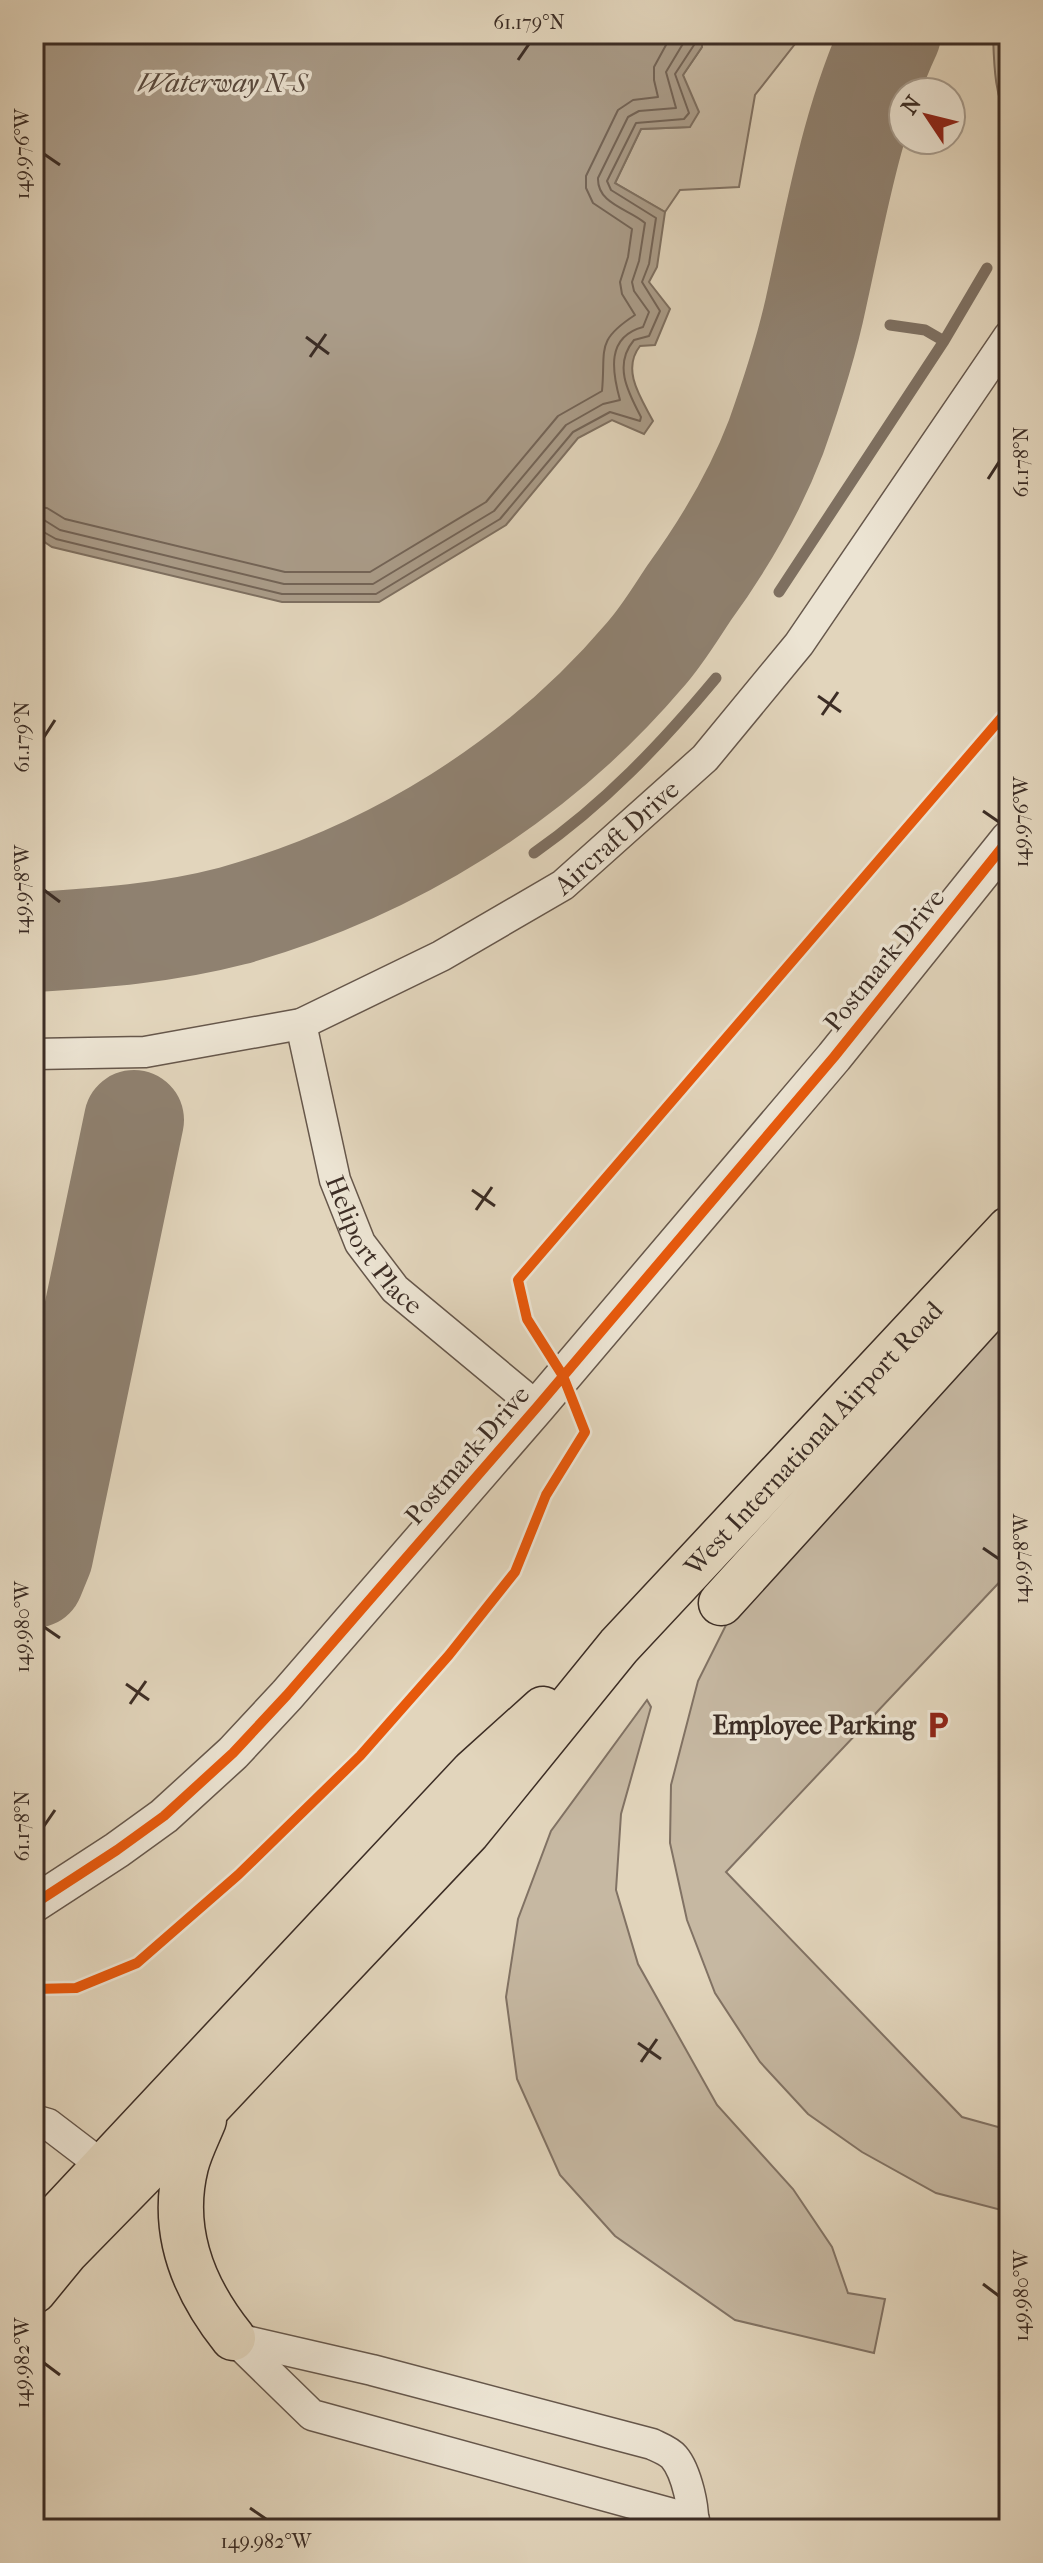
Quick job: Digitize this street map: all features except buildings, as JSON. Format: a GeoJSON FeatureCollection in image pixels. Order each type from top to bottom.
{"type":"FeatureCollection","features":[{"type":"Feature","properties":{"kind":"main road","name":"West International Airport Road"},"geometry":{"type":"LineString","coordinates":[[619,1646],[1009,1229]]}},
{"type":"Feature","properties":{"kind":"main road"},"geometry":{"type":"LineString","coordinates":[[721,1603],[1009,1286]]}},
{"type":"Feature","properties":{"kind":"main road"},"geometry":{"type":"LineString","coordinates":[[34,2291],[66,2252],[209,2106],[482,1816],[619,1646]]}},
{"type":"Feature","properties":{"kind":"main road"},"geometry":{"type":"LineString","coordinates":[[34,2241],[473,1772],[522,1726],[619,1646]]}},
{"type":"Feature","properties":{"kind":"main road"},"geometry":{"type":"LineString","coordinates":[[209,2106],[187,2164],[179,2206],[192,2271],[208,2303],[233,2338]]}},
{"type":"Feature","properties":{"kind":"street","name":"Aircraft Drive"},"geometry":{"type":"LineString","coordinates":[[34,1054],[145,1052],[301,1024],[441,956],[563,885],[705,758],[799,644],[1009,336]]}},
{"type":"Feature","properties":{"kind":"street","name":"Postmark Drive"},"geometry":{"type":"LineString","coordinates":[[34,1904],[164,1816],[233,1753],[537,1407],[834,1057],[1009,839]]}},
{"type":"Feature","properties":{"kind":"street","name":"Postmark Drive"},"geometry":{"type":"LineString","coordinates":[[834,1057],[1009,866]]}},
{"type":"Feature","properties":{"kind":"street","name":"Heliport Place"},"geometry":{"type":"LineString","coordinates":[[301,1024],[335,1180],[360,1243],[395,1289],[537,1407]]}},
{"type":"Feature","properties":{"kind":"street"},"geometry":{"type":"LineString","coordinates":[[34,2120],[48,2124],[103,2166]]}},
{"type":"Feature","properties":{"kind":"street"},"geometry":{"type":"LineString","coordinates":[[233,2338],[372,2370],[652,2444],[673,2456],[687,2482],[693,2525],[312,2415],[233,2338]]}},
{"type":"Feature","properties":{"kind":"shaded area"},"geometry":{"type":"Polygon","coordinates":[[[702,34],[802,35],[755,95],[739,187],[680,190],[665,212],[615,183],[641,129],[689,127],[683,75],[702,47],[702,34]]]}},
{"type":"Feature","properties":{"kind":"shaded area"},"geometry":{"type":"Polygon","coordinates":[[[993,34],[1009,34],[1009,121],[998,90],[993,34]]]}},
{"type":"Feature","properties":{"kind":"shaded area"},"geometry":{"type":"Polygon","coordinates":[[[1009,1312],[1009,1572],[726,1872],[962,2117],[1009,2130],[1009,2212],[936,2193],[862,2152],[808,2114],[760,2062],[715,1993],[687,1920],[670,1843],[671,1785],[698,1681],[731,1615],[1009,1312]]]}},
{"type":"Feature","properties":{"kind":"shaded area"},"geometry":{"type":"Polygon","coordinates":[[[647,1700],[651,1707],[621,1814],[616,1890],[638,1964],[717,2105],[793,2189],[832,2247],[848,2293],[885,2299],[874,2353],[735,2320],[615,2236],[560,2175],[517,2079],[506,1997],[518,1919],[551,1831],[647,1700]]]}},
{"type":"Feature","properties":{"kind":"water","name":"Waterway N-S"},"geometry":{"type":"Polygon","coordinates":[[[34,34],[702,34],[702,47],[683,75],[699,112],[690,127],[641,129],[615,183],[665,212],[657,267],[649,282],[670,309],[655,345],[640,346],[632,365],[635,384],[653,421],[644,434],[612,420],[578,438],[506,525],[379,602],[282,602],[52,547],[34,535],[34,34]]]}},
{"type":"Feature","properties":{"kind":"waterway"},"geometry":{"type":"LineString","coordinates":[[779,592],[944,341],[987,268]]}},
{"type":"Feature","properties":{"kind":"waterway"},"geometry":{"type":"LineString","coordinates":[[890,325],[925,330],[944,341]]}},
{"type":"Feature","properties":{"kind":"waterway"},"geometry":{"type":"LineString","coordinates":[[534,853],[631,772],[716,678]]}},
{"type":"Feature","properties":{"kind":"taxiway"},"geometry":{"type":"LineString","coordinates":[[34,942],[134,934],[208,922],[291,897],[349,874],[458,816],[558,743],[603,701],[668,625],[726,537],[768,458],[809,334],[856,131],[891,34]]}},
{"type":"Feature","properties":{"kind":"taxiway"},"geometry":{"type":"LineString","coordinates":[[34,1578],[43,1556],[134,1120]]}},
{"type":"Feature","properties":{"kind":"cycle path"},"geometry":{"type":"LineString","coordinates":[[34,1989],[76,1988],[137,1963],[238,1875],[360,1756],[449,1655],[515,1572],[546,1495],[585,1432],[563,1376],[527,1319],[518,1280],[1009,709]]}},
{"type":"Feature","properties":{"kind":"cycle path"},"geometry":{"type":"LineString","coordinates":[[34,1904],[164,1816],[233,1753],[287,1695],[834,1057],[1009,839]]}},
{"type":"Feature","properties":{"kind":"place","name":"Employee Parking"},"geometry":{"type":"Point","coordinates":[938,1725]}}]}
